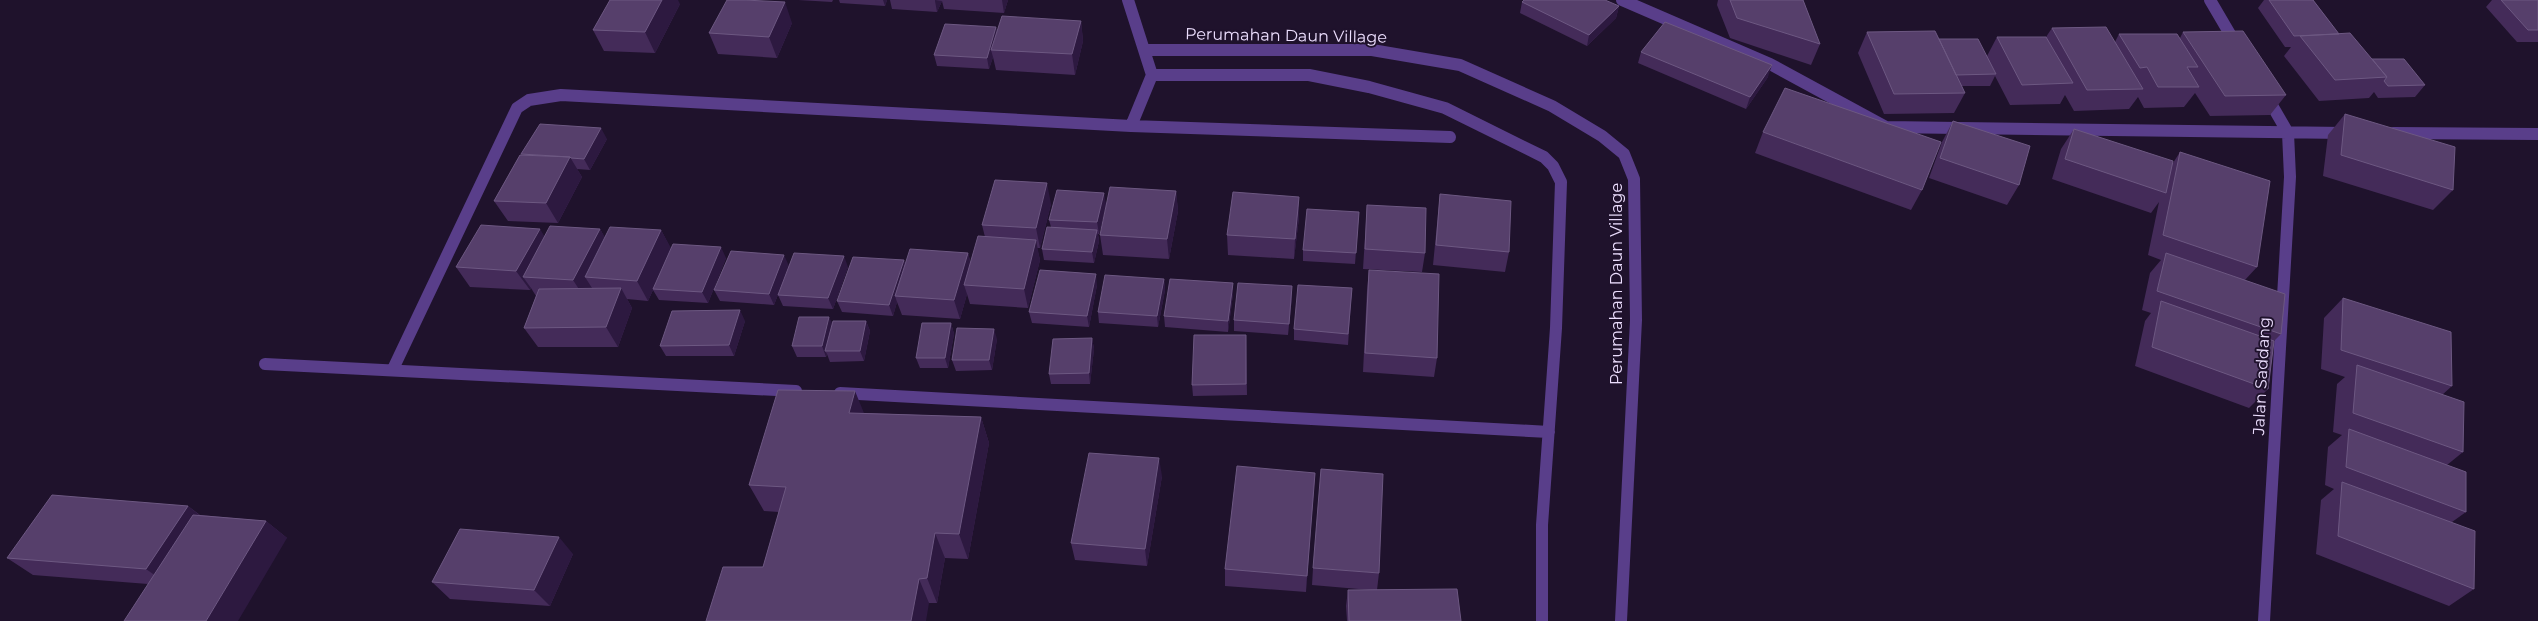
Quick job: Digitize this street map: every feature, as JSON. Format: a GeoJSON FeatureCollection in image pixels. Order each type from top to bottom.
{"type":"FeatureCollection","features":[{"type":"Feature","properties":{"kind":"street"},"geometry":{"type":"LineString","coordinates":[[1128,0],[1152,75],[1131,126]]}},
{"type":"Feature","properties":{"kind":"street"},"geometry":{"type":"LineString","coordinates":[[1622,0],[1770,64],[1886,127],[2358,133]]}},
{"type":"Feature","properties":{"kind":"street"},"geometry":{"type":"LineString","coordinates":[[2210,0],[2244,58]]}},
{"type":"Feature","properties":{"kind":"street","name":"Perumahan Daun Village"},"geometry":{"type":"LineString","coordinates":[[1144,50],[1372,50],[1460,65],[1552,106],[1602,136],[1624,154],[1634,179],[1636,320],[1621,621]]}},
{"type":"Feature","properties":{"kind":"street"},"geometry":{"type":"LineString","coordinates":[[1152,75],[1309,76],[1369,87],[1445,108],[1544,157],[1553,166],[1561,182],[1556,328],[1542,525],[1542,621]]}},
{"type":"Feature","properties":{"kind":"street"},"geometry":{"type":"LineString","coordinates":[[2259,83],[2288,133]]}},
{"type":"Feature","properties":{"kind":"street"},"geometry":{"type":"LineString","coordinates":[[393,369],[517,108],[529,100],[561,95],[1131,126],[1450,137]]}},
{"type":"Feature","properties":{"kind":"street","name":"Jalan Saddang"},"geometry":{"type":"LineString","coordinates":[[2264,621],[2290,177],[2288,133]]}},
{"type":"Feature","properties":{"kind":"street"},"geometry":{"type":"LineString","coordinates":[[2378,133],[2538,134]]}},
{"type":"Feature","properties":{"kind":"street"},"geometry":{"type":"LineString","coordinates":[[265,364],[393,369],[811,392]]}},
{"type":"Feature","properties":{"kind":"street"},"geometry":{"type":"LineString","coordinates":[[831,393],[1549,432]]}},
{"type":"Feature","properties":{"kind":"building"},"geometry":{"type":"Polygon","coordinates":[[[610,0],[662,0],[645,32],[593,30],[610,0]]]}},
{"type":"Feature","properties":{"kind":"building"},"geometry":{"type":"Polygon","coordinates":[[[727,0],[785,2],[769,37],[709,33],[727,0]]]}},
{"type":"Feature","properties":{"kind":"building"},"geometry":{"type":"Polygon","coordinates":[[[1524,0],[1605,0],[1619,6],[1589,35],[1522,2],[1524,0]]]}},
{"type":"Feature","properties":{"kind":"building"},"geometry":{"type":"Polygon","coordinates":[[[1730,0],[1803,0],[1820,44],[1737,18],[1730,0]]]}},
{"type":"Feature","properties":{"kind":"building"},"geometry":{"type":"Polygon","coordinates":[[[2269,0],[2313,0],[2339,34],[2294,36],[2269,0]]]}},
{"type":"Feature","properties":{"kind":"building"},"geometry":{"type":"Polygon","coordinates":[[[2501,0],[2538,0],[2538,30],[2528,30],[2501,0]]]}},
{"type":"Feature","properties":{"kind":"building"},"geometry":{"type":"Polygon","coordinates":[[[1002,16],[1081,21],[1072,54],[991,50],[1002,16]]]}},
{"type":"Feature","properties":{"kind":"building"},"geometry":{"type":"Polygon","coordinates":[[[1665,22],[1772,65],[1750,97],[1641,52],[1665,22]]]}},
{"type":"Feature","properties":{"kind":"building"},"geometry":{"type":"Polygon","coordinates":[[[945,24],[996,27],[987,58],[934,55],[945,24]]]}},
{"type":"Feature","properties":{"kind":"building"},"geometry":{"type":"Polygon","coordinates":[[[2106,27],[2143,89],[2087,90],[2052,28],[2106,27]]]}},
{"type":"Feature","properties":{"kind":"building"},"geometry":{"type":"Polygon","coordinates":[[[1935,31],[1965,93],[1894,94],[1867,32],[1935,31]]]}},
{"type":"Feature","properties":{"kind":"building"},"geometry":{"type":"Polygon","coordinates":[[[2243,31],[2286,95],[2225,96],[2183,32],[2243,31]]]}},
{"type":"Feature","properties":{"kind":"building"},"geometry":{"type":"Polygon","coordinates":[[[2350,33],[2387,77],[2335,80],[2300,36],[2350,33]]]}},
{"type":"Feature","properties":{"kind":"building"},"geometry":{"type":"Polygon","coordinates":[[[2119,34],[2177,34],[2198,67],[2187,67],[2199,87],[2158,87],[2147,67],[2140,68],[2119,34]]]}},
{"type":"Feature","properties":{"kind":"building"},"geometry":{"type":"Polygon","coordinates":[[[1997,37],[2046,37],[2073,83],[2022,85],[1997,37]]]}},
{"type":"Feature","properties":{"kind":"building"},"geometry":{"type":"Polygon","coordinates":[[[1939,39],[1978,39],[1996,74],[1956,75],[1939,39]]]}},
{"type":"Feature","properties":{"kind":"building"},"geometry":{"type":"Polygon","coordinates":[[[2372,59],[2404,59],[2425,85],[2388,86],[2384,81],[2387,77],[2372,59]]]}},
{"type":"Feature","properties":{"kind":"building"},"geometry":{"type":"Polygon","coordinates":[[[1785,88],[1941,142],[1922,190],[1763,132],[1785,88]]]}},
{"type":"Feature","properties":{"kind":"building"},"geometry":{"type":"Polygon","coordinates":[[[2345,114],[2455,147],[2453,190],[2341,155],[2345,114]]]}},
{"type":"Feature","properties":{"kind":"building"},"geometry":{"type":"Polygon","coordinates":[[[1953,121],[2030,146],[2019,185],[1940,158],[1953,121]]]}},
{"type":"Feature","properties":{"kind":"building"},"geometry":{"type":"Polygon","coordinates":[[[540,124],[601,128],[584,159],[521,154],[540,124]]]}},
{"type":"Feature","properties":{"kind":"building"},"geometry":{"type":"Polygon","coordinates":[[[2074,129],[2173,161],[2166,193],[2065,159],[2074,129]]]}},
{"type":"Feature","properties":{"kind":"building"},"geometry":{"type":"Polygon","coordinates":[[[2180,152],[2270,181],[2257,267],[2163,235],[2180,152]]]}},
{"type":"Feature","properties":{"kind":"building"},"geometry":{"type":"Polygon","coordinates":[[[520,155],[570,157],[546,203],[494,201],[520,155]]]}},
{"type":"Feature","properties":{"kind":"building"},"geometry":{"type":"Polygon","coordinates":[[[995,180],[1047,183],[1036,228],[982,225],[995,180]]]}},
{"type":"Feature","properties":{"kind":"building"},"geometry":{"type":"Polygon","coordinates":[[[1110,187],[1176,191],[1167,239],[1100,235],[1110,187]]]}},
{"type":"Feature","properties":{"kind":"building"},"geometry":{"type":"Polygon","coordinates":[[[1057,190],[1104,193],[1097,222],[1049,220],[1057,190]]]}},
{"type":"Feature","properties":{"kind":"building"},"geometry":{"type":"Polygon","coordinates":[[[1233,192],[1299,197],[1295,239],[1227,235],[1233,192]]]}},
{"type":"Feature","properties":{"kind":"building"},"geometry":{"type":"Polygon","coordinates":[[[1440,194],[1511,201],[1509,252],[1436,245],[1440,194]]]}},
{"type":"Feature","properties":{"kind":"building"},"geometry":{"type":"Polygon","coordinates":[[[1367,205],[1426,208],[1425,253],[1365,249],[1367,205]]]}},
{"type":"Feature","properties":{"kind":"building"},"geometry":{"type":"Polygon","coordinates":[[[1307,209],[1359,212],[1356,253],[1303,250],[1307,209]]]}},
{"type":"Feature","properties":{"kind":"building"},"geometry":{"type":"Polygon","coordinates":[[[481,225],[540,229],[516,271],[456,267],[481,225]]]}},
{"type":"Feature","properties":{"kind":"building"},"geometry":{"type":"Polygon","coordinates":[[[550,226],[600,229],[573,280],[523,277],[550,226]]]}},
{"type":"Feature","properties":{"kind":"building"},"geometry":{"type":"Polygon","coordinates":[[[610,227],[661,230],[637,281],[585,277],[610,227]]]}},
{"type":"Feature","properties":{"kind":"building"},"geometry":{"type":"Polygon","coordinates":[[[1047,227],[1097,230],[1092,252],[1042,249],[1047,227]]]}},
{"type":"Feature","properties":{"kind":"building"},"geometry":{"type":"Polygon","coordinates":[[[978,236],[1036,240],[1024,289],[964,285],[978,236]]]}},
{"type":"Feature","properties":{"kind":"building"},"geometry":{"type":"Polygon","coordinates":[[[673,244],[721,247],[702,292],[653,289],[673,244]]]}},
{"type":"Feature","properties":{"kind":"building"},"geometry":{"type":"Polygon","coordinates":[[[910,249],[968,253],[954,300],[895,296],[910,249]]]}},
{"type":"Feature","properties":{"kind":"building"},"geometry":{"type":"Polygon","coordinates":[[[731,251],[784,255],[769,294],[714,290],[731,251]]]}},
{"type":"Feature","properties":{"kind":"building"},"geometry":{"type":"Polygon","coordinates":[[[794,253],[844,256],[828,298],[778,295],[794,253]]]}},
{"type":"Feature","properties":{"kind":"building"},"geometry":{"type":"Polygon","coordinates":[[[2166,253],[2285,294],[2281,334],[2157,291],[2166,253]]]}},
{"type":"Feature","properties":{"kind":"building"},"geometry":{"type":"Polygon","coordinates":[[[853,257],[904,260],[889,305],[837,301],[853,257]]]}},
{"type":"Feature","properties":{"kind":"building"},"geometry":{"type":"Polygon","coordinates":[[[1040,270],[1096,274],[1087,316],[1029,312],[1040,270]]]}},
{"type":"Feature","properties":{"kind":"building"},"geometry":{"type":"Polygon","coordinates":[[[1369,270],[1439,274],[1437,358],[1365,353],[1369,270]]]}},
{"type":"Feature","properties":{"kind":"building"},"geometry":{"type":"Polygon","coordinates":[[[1105,275],[1164,279],[1157,316],[1098,312],[1105,275]]]}},
{"type":"Feature","properties":{"kind":"building"},"geometry":{"type":"Polygon","coordinates":[[[1170,279],[1233,283],[1228,321],[1164,316],[1170,279]]]}},
{"type":"Feature","properties":{"kind":"building"},"geometry":{"type":"Polygon","coordinates":[[[1238,283],[1292,286],[1289,324],[1234,320],[1238,283]]]}},
{"type":"Feature","properties":{"kind":"building"},"geometry":{"type":"Polygon","coordinates":[[[1298,285],[1352,288],[1348,334],[1294,329],[1298,285]]]}},
{"type":"Feature","properties":{"kind":"building"},"geometry":{"type":"Polygon","coordinates":[[[621,288],[606,327],[524,328],[539,289],[621,288]]]}},
{"type":"Feature","properties":{"kind":"building"},"geometry":{"type":"Polygon","coordinates":[[[2343,298],[2451,332],[2452,386],[2341,350],[2343,298]]]}},
{"type":"Feature","properties":{"kind":"building"},"geometry":{"type":"Polygon","coordinates":[[[2161,301],[2274,341],[2268,389],[2152,347],[2161,301]]]}},
{"type":"Feature","properties":{"kind":"building"},"geometry":{"type":"Polygon","coordinates":[[[740,310],[729,345],[660,346],[672,311],[740,310]]]}},
{"type":"Feature","properties":{"kind":"building"},"geometry":{"type":"Polygon","coordinates":[[[799,317],[829,317],[822,346],[792,346],[799,317]]]}},
{"type":"Feature","properties":{"kind":"building"},"geometry":{"type":"Polygon","coordinates":[[[833,321],[866,321],[860,351],[825,351],[833,321]]]}},
{"type":"Feature","properties":{"kind":"building"},"geometry":{"type":"Polygon","coordinates":[[[922,323],[951,323],[945,358],[916,358],[922,323]]]}},
{"type":"Feature","properties":{"kind":"building"},"geometry":{"type":"Polygon","coordinates":[[[957,328],[994,329],[989,360],[952,360],[957,328]]]}},
{"type":"Feature","properties":{"kind":"building"},"geometry":{"type":"Polygon","coordinates":[[[1194,335],[1246,335],[1246,384],[1192,385],[1194,335]]]}},
{"type":"Feature","properties":{"kind":"building"},"geometry":{"type":"Polygon","coordinates":[[[1092,338],[1089,373],[1049,374],[1053,339],[1092,338]]]}},
{"type":"Feature","properties":{"kind":"building"},"geometry":{"type":"Polygon","coordinates":[[[2357,365],[2464,402],[2463,452],[2353,413],[2357,365]]]}},
{"type":"Feature","properties":{"kind":"building"},"geometry":{"type":"Polygon","coordinates":[[[778,390],[855,391],[849,413],[981,417],[959,534],[935,533],[927,578],[919,579],[911,621],[706,621],[723,567],[763,567],[786,487],[749,485],[778,390]]]}},
{"type":"Feature","properties":{"kind":"building"},"geometry":{"type":"Polygon","coordinates":[[[2349,429],[2466,472],[2466,512],[2346,467],[2349,429]]]}},
{"type":"Feature","properties":{"kind":"building"},"geometry":{"type":"Polygon","coordinates":[[[1089,453],[1159,458],[1145,549],[1071,543],[1089,453]]]}},
{"type":"Feature","properties":{"kind":"building"},"geometry":{"type":"Polygon","coordinates":[[[1237,466],[1315,473],[1307,576],[1225,569],[1237,466]]]}},
{"type":"Feature","properties":{"kind":"building"},"geometry":{"type":"Polygon","coordinates":[[[1321,469],[1383,474],[1379,573],[1313,568],[1321,469]]]}},
{"type":"Feature","properties":{"kind":"building"},"geometry":{"type":"Polygon","coordinates":[[[2342,482],[2475,531],[2474,589],[2338,536],[2342,482]]]}},
{"type":"Feature","properties":{"kind":"building"},"geometry":{"type":"Polygon","coordinates":[[[52,495],[188,506],[146,569],[7,558],[52,495]]]}},
{"type":"Feature","properties":{"kind":"building"},"geometry":{"type":"Polygon","coordinates":[[[193,515],[266,521],[206,621],[124,621],[193,515]]]}},
{"type":"Feature","properties":{"kind":"building"},"geometry":{"type":"Polygon","coordinates":[[[460,529],[559,537],[534,590],[432,582],[460,529]]]}},
{"type":"Feature","properties":{"kind":"building"},"geometry":{"type":"Polygon","coordinates":[[[1457,589],[1461,621],[1349,621],[1348,590],[1457,589]]]}}]}
